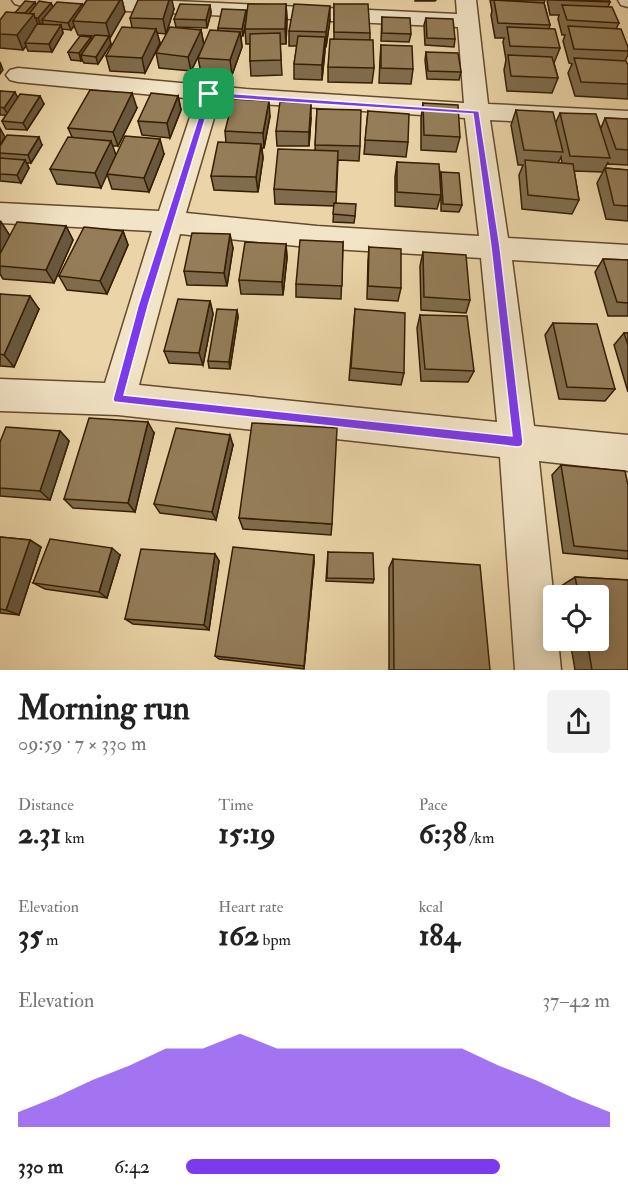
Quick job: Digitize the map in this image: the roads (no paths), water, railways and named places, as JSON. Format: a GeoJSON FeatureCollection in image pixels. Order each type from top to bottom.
{"type":"FeatureCollection","features":[{"type":"Feature","properties":{"kind":"street"},"geometry":{"type":"LineString","coordinates":[[14,2],[467,11],[477,112],[518,442],[538,670]]}},
{"type":"Feature","properties":{"kind":"street"},"geometry":{"type":"LineString","coordinates":[[18,75],[209,94],[477,112],[628,119]]}},
{"type":"Feature","properties":{"kind":"street"},"geometry":{"type":"LineString","coordinates":[[118,399],[168,222],[209,94]]}},
{"type":"Feature","properties":{"kind":"street"},"geometry":{"type":"LineString","coordinates":[[0,213],[168,222],[318,237],[628,256]]}},
{"type":"Feature","properties":{"kind":"street"},"geometry":{"type":"LineString","coordinates":[[0,394],[118,399],[628,453]]}}]}
